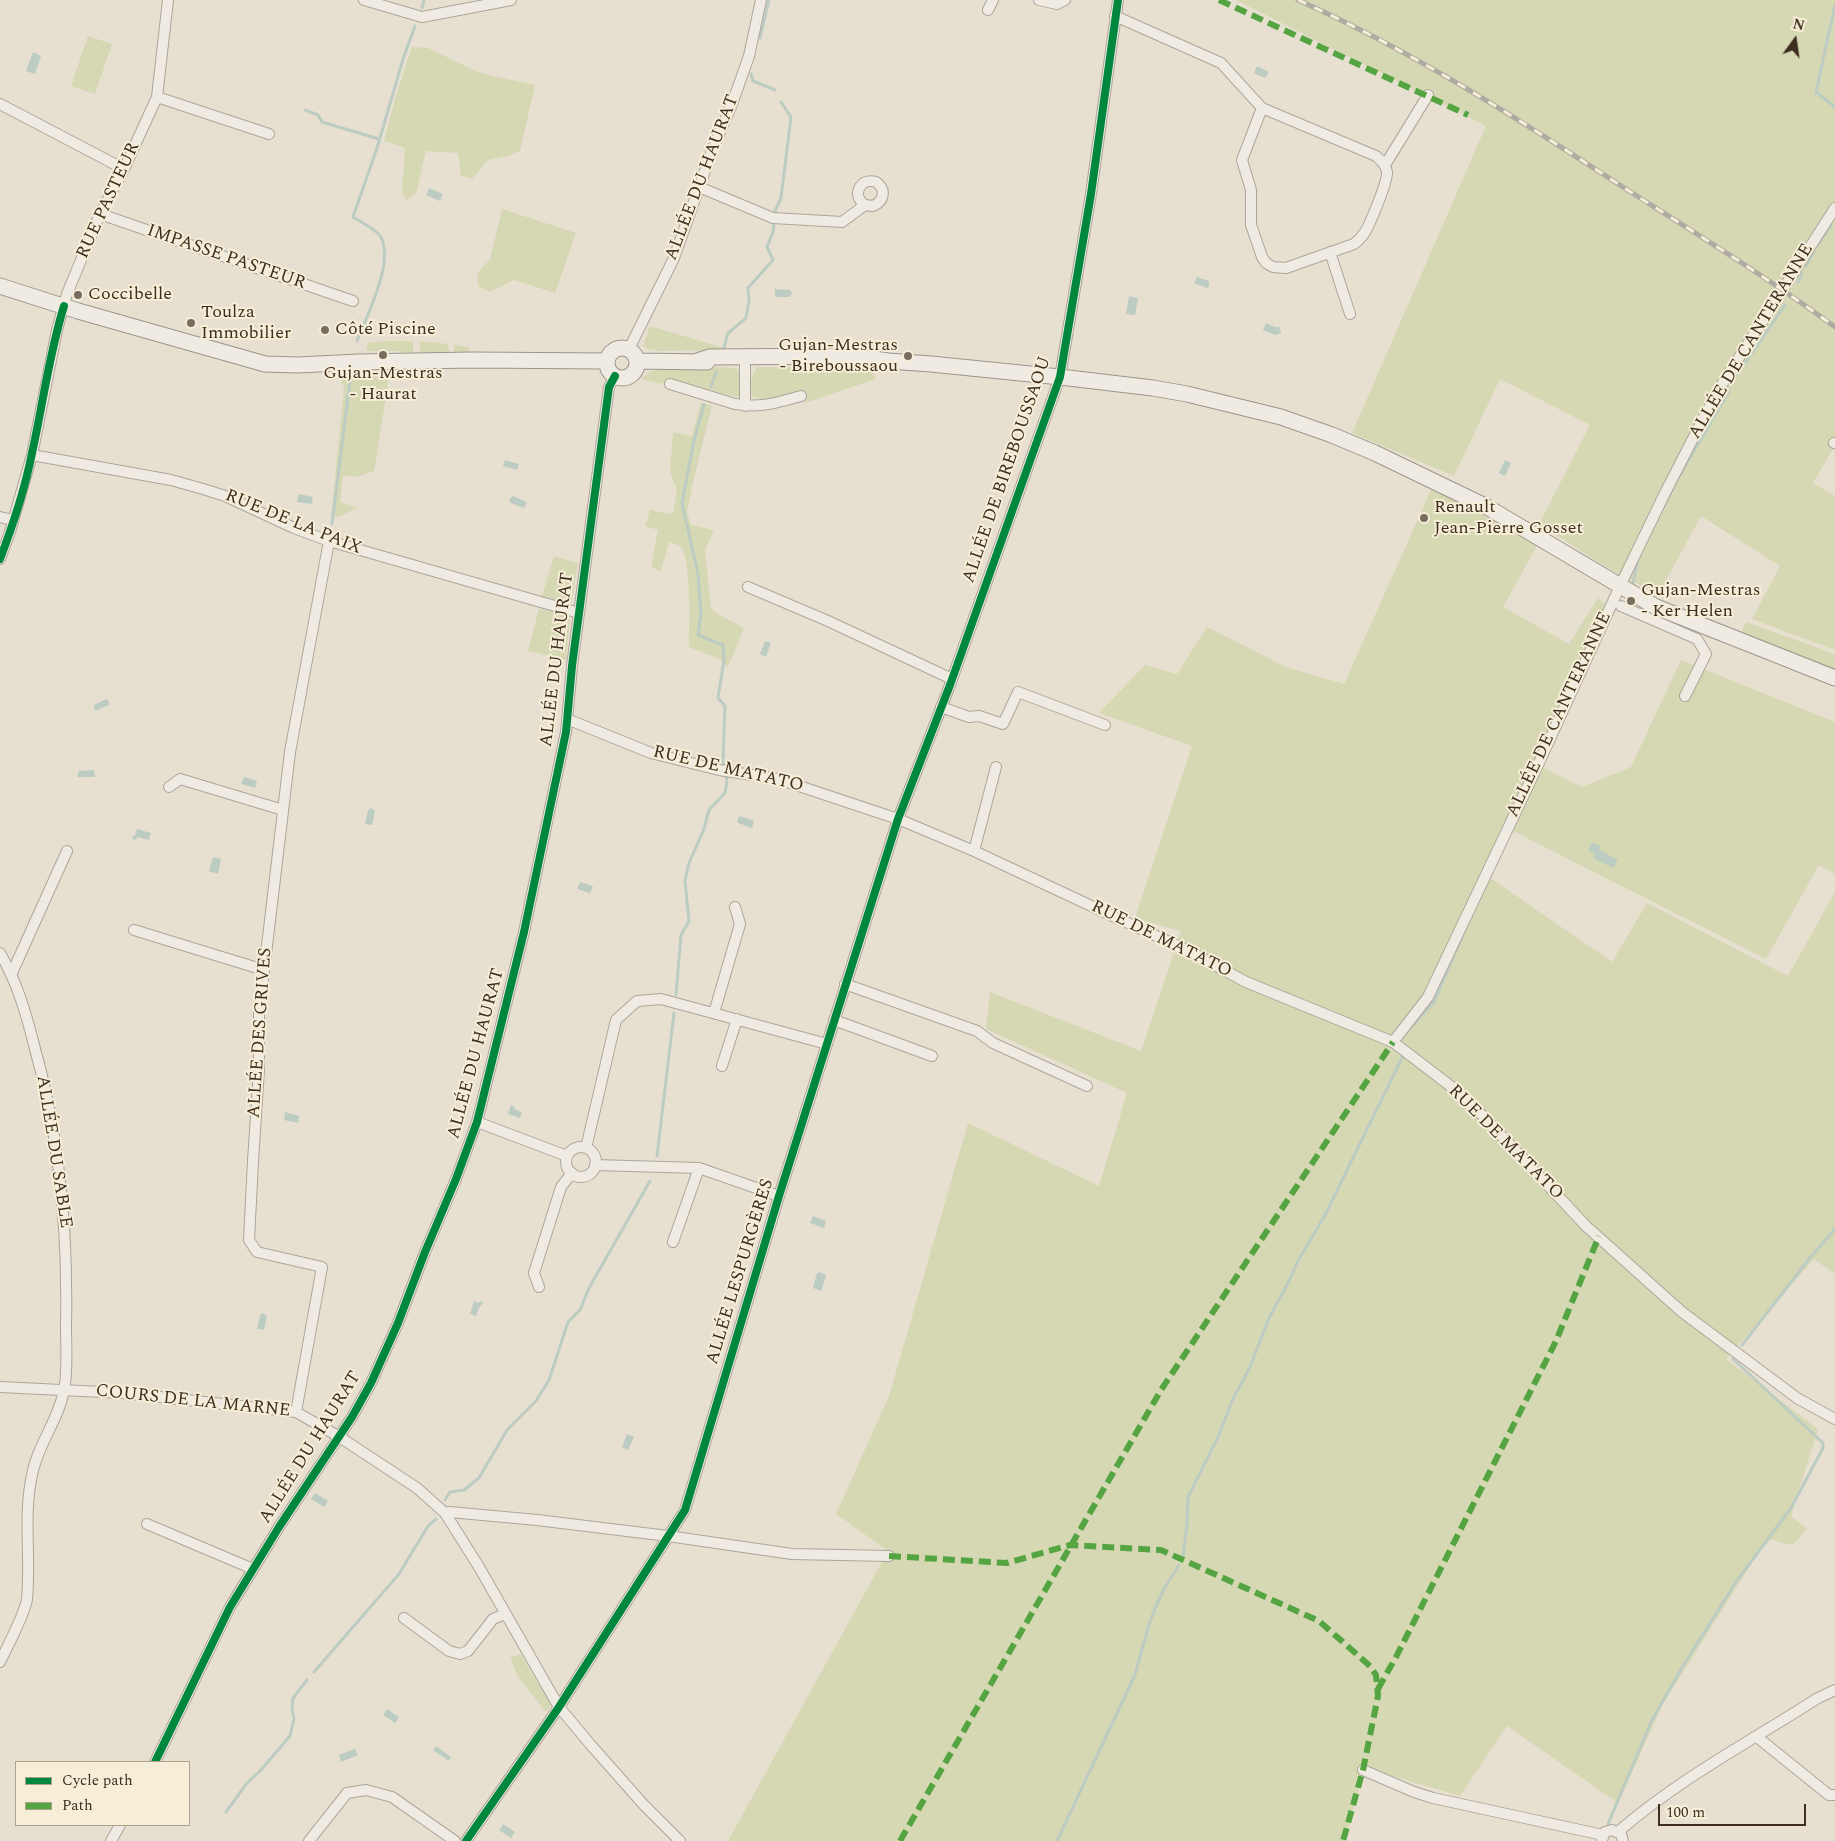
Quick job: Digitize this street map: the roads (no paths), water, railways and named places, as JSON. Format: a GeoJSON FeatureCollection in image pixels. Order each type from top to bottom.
{"type":"FeatureCollection","features":[{"type":"Feature","properties":{"kind":"main road"},"geometry":{"type":"LineString","coordinates":[[0,286],[225,353],[275,365],[472,360],[607,362]]}},
{"type":"Feature","properties":{"kind":"main road"},"geometry":{"type":"LineString","coordinates":[[633,355],[636,370],[633,374],[624,378],[615,376],[609,370],[608,357],[615,349],[620,348],[633,355],[723,364],[745,361],[860,365],[888,361],[1060,377],[1153,388],[1249,408],[1304,425],[1375,454],[1487,507],[1700,633],[1835,678]]}},
{"type":"Feature","properties":{"kind":"street"},"geometry":{"type":"LineString","coordinates":[[364,0],[422,17],[492,2],[512,0]]}},
{"type":"Feature","properties":{"kind":"street","name":"ALLÉE DU HAURAT"},"geometry":{"type":"LineString","coordinates":[[633,355],[674,258],[699,187],[732,104],[749,56],[761,0]]}},
{"type":"Feature","properties":{"kind":"street"},"geometry":{"type":"LineString","coordinates":[[1039,0],[1057,4],[1065,0]]}},
{"type":"Feature","properties":{"kind":"street","name":"ALLÉE DE BIREBOUSSAOU"},"geometry":{"type":"LineString","coordinates":[[898,819],[952,679],[1060,377],[1090,199],[1118,0]]}},
{"type":"Feature","properties":{"kind":"street","name":"RUE PASTEUR"},"geometry":{"type":"LineString","coordinates":[[0,559],[32,455],[57,330],[67,294],[100,214],[124,169],[157,97],[166,1]]}},
{"type":"Feature","properties":{"kind":"street"},"geometry":{"type":"LineString","coordinates":[[1116,16],[1221,63],[1262,108],[1376,156],[1385,165],[1387,170],[1386,180],[1366,230],[1354,244],[1283,268],[1273,267],[1262,258],[1251,225],[1251,190],[1242,160],[1262,108]]}},
{"type":"Feature","properties":{"kind":"street"},"geometry":{"type":"LineString","coordinates":[[1385,165],[1428,95]]}},
{"type":"Feature","properties":{"kind":"street"},"geometry":{"type":"LineString","coordinates":[[157,97],[269,134]]}},
{"type":"Feature","properties":{"kind":"street"},"geometry":{"type":"LineString","coordinates":[[0,104],[124,169]]}},
{"type":"Feature","properties":{"kind":"street"},"geometry":{"type":"LineString","coordinates":[[699,187],[774,218],[842,222],[865,205]]}},
{"type":"Feature","properties":{"kind":"street","name":"ALLÉE DE CANTERANNE"},"geometry":{"type":"LineString","coordinates":[[1393,1042],[1428,997],[1665,492],[1724,381],[1835,208]]}},
{"type":"Feature","properties":{"kind":"street","name":"IMPASSE PASTEUR"},"geometry":{"type":"LineString","coordinates":[[100,214],[353,301]]}},
{"type":"Feature","properties":{"kind":"street"},"geometry":{"type":"LineString","coordinates":[[1330,252],[1350,314]]}},
{"type":"Feature","properties":{"kind":"street"},"geometry":{"type":"LineString","coordinates":[[745,361],[745,406]]}},
{"type":"Feature","properties":{"kind":"street","name":"ALLÉE DU HAURAT"},"geometry":{"type":"LineString","coordinates":[[155,1761],[230,1607],[338,1436],[352,1417],[371,1383],[398,1323],[424,1252],[477,1122],[524,932],[567,719],[609,386],[615,376]]}},
{"type":"Feature","properties":{"kind":"street"},"geometry":{"type":"LineString","coordinates":[[670,384],[745,406],[766,406],[802,396]]}},
{"type":"Feature","properties":{"kind":"street","name":"RUE DE LA PAIX"},"geometry":{"type":"LineString","coordinates":[[32,455],[171,480],[203,489],[227,496],[294,528],[329,541],[579,613]]}},
{"type":"Feature","properties":{"kind":"street"},"geometry":{"type":"LineString","coordinates":[[0,516],[13,520]]}},
{"type":"Feature","properties":{"kind":"street","name":"ALLÉE DES GRIVES"},"geometry":{"type":"LineString","coordinates":[[296,1412],[322,1267],[257,1252],[249,1240],[259,1070],[259,1013],[290,752],[329,541]]}},
{"type":"Feature","properties":{"kind":"street"},"geometry":{"type":"LineString","coordinates":[[748,587],[836,625],[952,679]]}},
{"type":"Feature","properties":{"kind":"street"},"geometry":{"type":"LineString","coordinates":[[1621,606],[1700,633],[1706,654],[1685,696]]}},
{"type":"Feature","properties":{"kind":"street"},"geometry":{"type":"LineString","coordinates":[[941,707],[969,717],[979,716],[1003,724],[1018,692],[1105,725]]}},
{"type":"Feature","properties":{"kind":"street","name":"RUE DE MATATO"},"geometry":{"type":"LineString","coordinates":[[567,719],[652,753],[719,770],[778,779],[898,819],[974,851],[1189,951],[1246,982],[1393,1042],[1457,1092],[1483,1116],[1586,1226],[1682,1312],[1797,1398],[1835,1419]]}},
{"type":"Feature","properties":{"kind":"street"},"geometry":{"type":"LineString","coordinates":[[974,851],[996,767]]}},
{"type":"Feature","properties":{"kind":"street"},"geometry":{"type":"LineString","coordinates":[[169,787],[180,779],[283,810]]}},
{"type":"Feature","properties":{"kind":"street","name":"ALLÉE LESPURGÈRES"},"geometry":{"type":"LineString","coordinates":[[466,1841],[559,1706],[685,1510],[779,1196],[898,819]]}},
{"type":"Feature","properties":{"kind":"street"},"geometry":{"type":"LineString","coordinates":[[12,973],[66,851]]}},
{"type":"Feature","properties":{"kind":"street"},"geometry":{"type":"LineString","coordinates":[[714,1013],[740,924],[735,907]]}},
{"type":"Feature","properties":{"kind":"street"},"geometry":{"type":"LineString","coordinates":[[134,930],[264,970]]}},
{"type":"Feature","properties":{"kind":"street","name":"ALLÉE DU SABLE"},"geometry":{"type":"LineString","coordinates":[[0,953],[12,973],[14,985],[22,1001],[40,1064],[54,1133],[63,1194],[67,1283],[64,1389],[32,1473],[28,1502],[27,1601],[0,1662]]}},
{"type":"Feature","properties":{"kind":"street"},"geometry":{"type":"LineString","coordinates":[[846,984],[976,1031],[993,1043],[1088,1086]]}},
{"type":"Feature","properties":{"kind":"street"},"geometry":{"type":"LineString","coordinates":[[586,1148],[616,1020],[637,1001],[661,998],[827,1044]]}},
{"type":"Feature","properties":{"kind":"street"},"geometry":{"type":"LineString","coordinates":[[722,1066],[737,1019]]}},
{"type":"Feature","properties":{"kind":"street"},"geometry":{"type":"LineString","coordinates":[[834,1020],[932,1056]]}},
{"type":"Feature","properties":{"kind":"street"},"geometry":{"type":"LineString","coordinates":[[477,1122],[566,1156]]}},
{"type":"Feature","properties":{"kind":"street"},"geometry":{"type":"LineString","coordinates":[[578,1147],[586,1148],[592,1153],[595,1165],[588,1175],[581,1176],[572,1173],[566,1166],[566,1156],[572,1149],[578,1147]]}},
{"type":"Feature","properties":{"kind":"street"},"geometry":{"type":"LineString","coordinates":[[595,1165],[646,1168],[699,1168],[779,1196]]}},
{"type":"Feature","properties":{"kind":"street"},"geometry":{"type":"LineString","coordinates":[[673,1242],[699,1168]]}},
{"type":"Feature","properties":{"kind":"street"},"geometry":{"type":"LineString","coordinates":[[539,1287],[534,1273],[561,1187],[572,1173]]}},
{"type":"Feature","properties":{"kind":"street","name":"COURS DE LA MARNE"},"geometry":{"type":"LineString","coordinates":[[0,1387],[148,1395],[296,1412],[338,1436],[417,1488],[445,1513],[479,1566],[559,1706],[643,1804],[680,1841]]}},
{"type":"Feature","properties":{"kind":"street"},"geometry":{"type":"LineString","coordinates":[[445,1513],[506,1517],[668,1536],[792,1554],[889,1556]]}},
{"type":"Feature","properties":{"kind":"street"},"geometry":{"type":"LineString","coordinates":[[147,1524],[253,1569]]}},
{"type":"Feature","properties":{"kind":"street"},"geometry":{"type":"LineString","coordinates":[[404,1618],[449,1652],[460,1654],[468,1650],[493,1619],[505,1614]]}},
{"type":"Feature","properties":{"kind":"street"},"geometry":{"type":"LineString","coordinates":[[1619,1831],[1643,1810],[1818,1698],[1835,1690]]}},
{"type":"Feature","properties":{"kind":"street"},"geometry":{"type":"LineString","coordinates":[[1757,1737],[1829,1796],[1835,1795]]}},
{"type":"Feature","properties":{"kind":"street"},"geometry":{"type":"LineString","coordinates":[[1363,1770],[1433,1798],[1603,1838],[1612,1830],[1619,1831],[1623,1841]]}},
{"type":"Feature","properties":{"kind":"street"},"geometry":{"type":"LineString","coordinates":[[309,1841],[347,1793],[366,1790],[392,1797],[455,1841]]}},
{"type":"Feature","properties":{"kind":"street"},"geometry":{"type":"LineString","coordinates":[[111,1841],[119,1826]]}},
{"type":"Feature","properties":{"kind":"waterway"},"geometry":{"type":"LineString","coordinates":[[422,8],[424,0]]}},
{"type":"Feature","properties":{"kind":"waterway"},"geometry":{"type":"LineString","coordinates":[[760,38],[769,0]]}},
{"type":"Feature","properties":{"kind":"waterway"},"geometry":{"type":"LineString","coordinates":[[1835,5],[1816,92],[1835,107]]}},
{"type":"Feature","properties":{"kind":"waterway"},"geometry":{"type":"LineString","coordinates":[[357,341],[378,289],[382,275],[384,248],[381,237],[353,217],[377,148],[403,59],[415,26]]}},
{"type":"Feature","properties":{"kind":"waterway"},"geometry":{"type":"LineString","coordinates":[[751,74],[753,81],[775,90]]}},
{"type":"Feature","properties":{"kind":"waterway"},"geometry":{"type":"LineString","coordinates":[[775,211],[781,198],[791,117],[781,102]]}},
{"type":"Feature","properties":{"kind":"waterway"},"geometry":{"type":"LineString","coordinates":[[305,110],[318,115],[322,122],[379,139]]}},
{"type":"Feature","properties":{"kind":"waterway"},"geometry":{"type":"LineString","coordinates":[[723,351],[728,333],[746,318],[749,301],[748,288],[773,260],[767,247],[773,232],[774,223]]}},
{"type":"Feature","properties":{"kind":"waterway"},"geometry":{"type":"LineString","coordinates":[[1819,243],[1831,226]]}},
{"type":"Feature","properties":{"kind":"waterway"},"geometry":{"type":"LineString","coordinates":[[1806,266],[1814,251]]}},
{"type":"Feature","properties":{"kind":"waterway"},"geometry":{"type":"LineString","coordinates":[[1798,282],[1802,274]]}},
{"type":"Feature","properties":{"kind":"waterway"},"geometry":{"type":"LineString","coordinates":[[1734,379],[1785,305]]}},
{"type":"Feature","properties":{"kind":"waterway"},"geometry":{"type":"LineString","coordinates":[[711,387],[716,372]]}},
{"type":"Feature","properties":{"kind":"waterway"},"geometry":{"type":"LineString","coordinates":[[332,524],[351,373]]}},
{"type":"Feature","properties":{"kind":"waterway"},"geometry":{"type":"LineString","coordinates":[[1657,520],[1677,480],[1729,391]]}},
{"type":"Feature","properties":{"kind":"waterway"},"geometry":{"type":"LineString","coordinates":[[676,995],[681,935],[689,921],[685,881],[689,863],[704,829],[709,810],[725,793],[727,780],[723,760],[725,706],[718,698],[724,660],[723,645],[698,635],[701,614],[698,574],[682,503],[694,440],[704,405]]}},
{"type":"Feature","properties":{"kind":"waterway"},"geometry":{"type":"LineString","coordinates":[[1633,583],[1638,559]]}},
{"type":"Feature","properties":{"kind":"waterway"},"geometry":{"type":"LineString","coordinates":[[1410,1028],[1434,1002],[1466,928]]}},
{"type":"Feature","properties":{"kind":"waterway"},"geometry":{"type":"LineString","coordinates":[[657,1156],[674,1013]]}},
{"type":"Feature","properties":{"kind":"waterway"},"geometry":{"type":"LineString","coordinates":[[1183,1556],[1188,1497],[1218,1437],[1232,1401],[1250,1367],[1269,1318],[1298,1261],[1325,1215],[1404,1054]]}},
{"type":"Feature","properties":{"kind":"waterway"},"geometry":{"type":"LineString","coordinates":[[445,1500],[450,1492],[464,1490],[479,1478],[507,1430],[536,1401],[549,1380],[568,1322],[580,1310],[589,1288],[650,1181]]}},
{"type":"Feature","properties":{"kind":"waterway"},"geometry":{"type":"LineString","coordinates":[[1742,1345],[1809,1259],[1835,1229]]}},
{"type":"Feature","properties":{"kind":"waterway"},"geometry":{"type":"LineString","coordinates":[[1608,1824],[1652,1720],[1683,1666],[1736,1582],[1791,1508],[1823,1448],[1823,1443],[1733,1359]]}},
{"type":"Feature","properties":{"kind":"waterway"},"geometry":{"type":"LineString","coordinates":[[314,1672],[399,1574],[428,1526],[436,1519]]}},
{"type":"Feature","properties":{"kind":"waterway"},"geometry":{"type":"LineString","coordinates":[[1057,1841],[1135,1675],[1156,1606],[1179,1565]]}},
{"type":"Feature","properties":{"kind":"waterway"},"geometry":{"type":"LineString","coordinates":[[226,1812],[247,1783],[290,1736],[294,1719],[292,1709],[293,1698],[307,1680]]}},
{"type":"Feature","properties":{"kind":"railway"},"geometry":{"type":"LineString","coordinates":[[1298,0],[1341,20],[1466,88],[1732,256],[1835,327]]}},
{"type":"Feature","properties":{"kind":"place","name":"Coccibelle"},"geometry":{"type":"Point","coordinates":[78,295]}},
{"type":"Feature","properties":{"kind":"place","name":"Toulza Immobilier"},"geometry":{"type":"Point","coordinates":[191,323]}},
{"type":"Feature","properties":{"kind":"place","name":"Côté Piscine"},"geometry":{"type":"Point","coordinates":[325,330]}},
{"type":"Feature","properties":{"kind":"place","name":"Gujan-Mestras - Haurat"},"geometry":{"type":"Point","coordinates":[383,355]}},
{"type":"Feature","properties":{"kind":"place","name":"Gujan-Mestras - Bireboussaou"},"geometry":{"type":"Point","coordinates":[908,356]}},
{"type":"Feature","properties":{"kind":"place","name":"Renault Jean-Pierre Gosset"},"geometry":{"type":"Point","coordinates":[1424,518]}},
{"type":"Feature","properties":{"kind":"place","name":"Gujan-Mestras - Ker Helen"},"geometry":{"type":"Point","coordinates":[1631,601]}}]}
